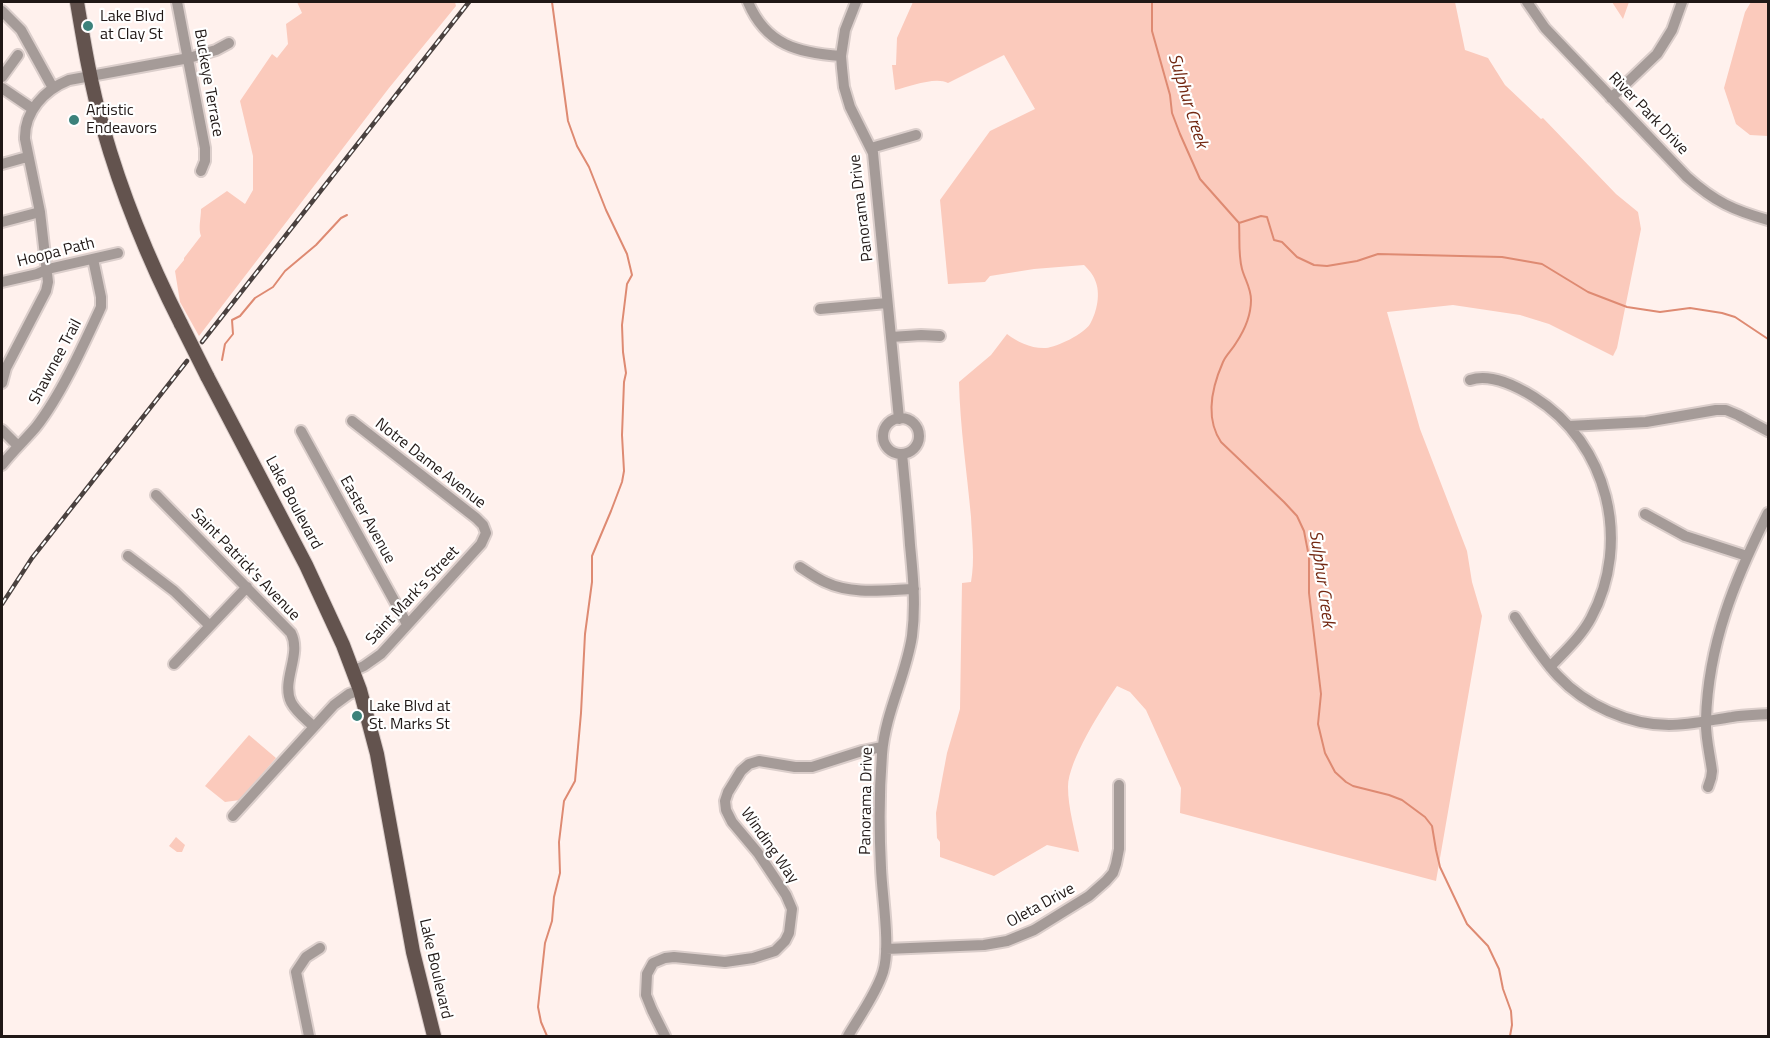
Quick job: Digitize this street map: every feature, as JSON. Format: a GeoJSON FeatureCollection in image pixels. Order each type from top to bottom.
{"type":"FeatureCollection","features":[{"type":"Feature","properties":{"kind":"main road","name":"Lake Boulevard"},"geometry":{"type":"LineString","coordinates":[[77,2],[90,76],[103,129],[119,179],[153,267],[306,565],[360,690],[377,754],[413,952],[434,1036]]}},
{"type":"Feature","properties":{"kind":"street","name":"Buckeye Terrace"},"geometry":{"type":"LineString","coordinates":[[177,2],[205,148],[201,171]]}},
{"type":"Feature","properties":{"kind":"street"},"geometry":{"type":"LineString","coordinates":[[748,2],[769,34],[787,46],[819,55],[841,56]]}},
{"type":"Feature","properties":{"kind":"street","name":"Panorama Drive"},"geometry":{"type":"LineString","coordinates":[[856,2],[845,30],[841,56],[844,87],[850,107],[872,148],[899,419]]}},
{"type":"Feature","properties":{"kind":"street","name":"River Park Drive"},"geometry":{"type":"LineString","coordinates":[[1527,2],[1545,28],[1687,177],[1704,192],[1732,209],[1768,220]]}},
{"type":"Feature","properties":{"kind":"street"},"geometry":{"type":"LineString","coordinates":[[1611,98],[1657,54],[1672,30],[1682,2]]}},
{"type":"Feature","properties":{"kind":"street"},"geometry":{"type":"LineString","coordinates":[[2,11],[21,30],[53,88]]}},
{"type":"Feature","properties":{"kind":"street"},"geometry":{"type":"LineString","coordinates":[[2,383],[4,367],[48,286],[48,269],[37,194],[27,157],[24,134],[33,109],[53,88],[69,80],[189,58],[216,50],[229,42]]}},
{"type":"Feature","properties":{"kind":"street"},"geometry":{"type":"LineString","coordinates":[[2,77],[18,55]]}},
{"type":"Feature","properties":{"kind":"street"},"geometry":{"type":"LineString","coordinates":[[2,88],[33,109]]}},
{"type":"Feature","properties":{"kind":"street"},"geometry":{"type":"LineString","coordinates":[[872,148],[916,135]]}},
{"type":"Feature","properties":{"kind":"street"},"geometry":{"type":"LineString","coordinates":[[2,164],[27,157]]}},
{"type":"Feature","properties":{"kind":"street"},"geometry":{"type":"LineString","coordinates":[[2,222],[40,213]]}},
{"type":"Feature","properties":{"kind":"street","name":"Hoopa Path"},"geometry":{"type":"LineString","coordinates":[[2,282],[118,253]]}},
{"type":"Feature","properties":{"kind":"street","name":"Shawnee Trail"},"geometry":{"type":"LineString","coordinates":[[2,465],[46,412],[101,308],[102,302],[93,259]]}},
{"type":"Feature","properties":{"kind":"street"},"geometry":{"type":"LineString","coordinates":[[820,309],[887,303]]}},
{"type":"Feature","properties":{"kind":"street"},"geometry":{"type":"LineString","coordinates":[[891,337],[940,336]]}},
{"type":"Feature","properties":{"kind":"street"},"geometry":{"type":"LineString","coordinates":[[1470,380],[1490,378],[1515,387],[1544,404],[1576,434],[1593,462],[1605,494],[1610,520],[1610,560],[1603,592],[1580,634],[1550,667]]}},
{"type":"Feature","properties":{"kind":"street"},"geometry":{"type":"LineString","coordinates":[[1569,426],[1646,422],[1726,410],[1768,431]]}},
{"type":"Feature","properties":{"kind":"street"},"geometry":{"type":"LineString","coordinates":[[899,419],[914,424],[919,434],[916,446],[902,454],[892,452],[888,448],[883,434],[888,424],[899,419]]}},
{"type":"Feature","properties":{"kind":"street","name":"Notre Dame Avenue"},"geometry":{"type":"LineString","coordinates":[[352,421],[476,518],[483,525],[486,533]]}},
{"type":"Feature","properties":{"kind":"street"},"geometry":{"type":"LineString","coordinates":[[2,430],[18,446]]}},
{"type":"Feature","properties":{"kind":"street","name":"Easter Avenue"},"geometry":{"type":"LineString","coordinates":[[301,431],[407,624]]}},
{"type":"Feature","properties":{"kind":"street","name":"Panorama Drive"},"geometry":{"type":"LineString","coordinates":[[849,1036],[881,977],[885,964],[881,867],[882,747],[887,721],[912,635],[914,589],[902,454]]}},
{"type":"Feature","properties":{"kind":"street","name":"Saint Patrick's Avenue"},"geometry":{"type":"LineString","coordinates":[[156,495],[291,633],[295,647],[289,690],[290,699],[294,707],[314,727]]}},
{"type":"Feature","properties":{"kind":"street"},"geometry":{"type":"LineString","coordinates":[[1708,787],[1712,771],[1706,721],[1712,662],[1719,627],[1735,582],[1768,513]]}},
{"type":"Feature","properties":{"kind":"street"},"geometry":{"type":"LineString","coordinates":[[1645,514],[1685,536],[1747,556]]}},
{"type":"Feature","properties":{"kind":"street","name":"Saint Mark's Street"},"geometry":{"type":"LineString","coordinates":[[353,671],[381,654],[481,544],[486,533]]}},
{"type":"Feature","properties":{"kind":"street"},"geometry":{"type":"LineString","coordinates":[[128,556],[166,585],[210,626]]}},
{"type":"Feature","properties":{"kind":"street"},"geometry":{"type":"LineString","coordinates":[[800,567],[826,583],[843,589],[860,591],[914,589]]}},
{"type":"Feature","properties":{"kind":"street"},"geometry":{"type":"LineString","coordinates":[[174,664],[247,587]]}},
{"type":"Feature","properties":{"kind":"street"},"geometry":{"type":"LineString","coordinates":[[1515,617],[1560,678],[1578,693],[1624,717],[1643,723],[1667,725],[1768,714]]}},
{"type":"Feature","properties":{"kind":"street"},"geometry":{"type":"LineString","coordinates":[[233,816],[334,705],[349,694],[360,690]]}},
{"type":"Feature","properties":{"kind":"street","name":"Winding Way"},"geometry":{"type":"LineString","coordinates":[[665,1036],[646,995],[647,974],[655,962],[674,957],[725,962],[753,958],[775,951],[789,933],[792,909],[786,895],[758,853],[732,822],[726,810],[725,801],[728,792],[741,771],[749,764],[759,761],[795,767],[813,767],[882,747]]}},
{"type":"Feature","properties":{"kind":"street","name":"Oleta Drive"},"geometry":{"type":"LineString","coordinates":[[886,949],[984,945],[1007,941],[1034,930],[1089,896],[1113,873],[1116,864],[1119,849],[1119,785]]}},
{"type":"Feature","properties":{"kind":"street"},"geometry":{"type":"LineString","coordinates":[[309,1036],[296,972],[306,957],[320,948]]}},
{"type":"Feature","properties":{"kind":"shaded area"},"geometry":{"type":"Polygon","coordinates":[[[297,2],[455,2],[456,6],[389,88],[199,336],[180,302],[175,271],[201,236],[201,209],[227,191],[245,204],[253,190],[253,156],[240,101],[272,54],[277,58],[288,44],[286,24],[302,13],[297,2]]]}},
{"type":"Feature","properties":{"kind":"shaded area"},"geometry":{"type":"Polygon","coordinates":[[[913,2],[1455,2],[1465,50],[1488,58],[1505,85],[1541,119],[1543,118],[1616,194],[1638,212],[1641,229],[1617,348],[1613,356],[1549,324],[1520,315],[1453,305],[1387,312],[1420,429],[1467,551],[1472,582],[1482,616],[1436,881],[1180,813],[1181,788],[1146,710],[1130,692],[1117,686],[1087,735],[1069,776],[1069,803],[1079,852],[1047,845],[994,876],[940,857],[936,813],[947,753],[960,709],[962,583],[971,582],[973,566],[959,382],[991,355],[1007,334],[1015,340],[1041,348],[1057,345],[1076,336],[1090,324],[1096,308],[1098,291],[1093,276],[1084,265],[1034,269],[990,276],[985,282],[948,284],[940,200],[990,131],[1035,109],[1004,55],[948,83],[929,81],[895,90],[892,65],[896,65],[897,38],[913,2]]]}},
{"type":"Feature","properties":{"kind":"shaded area"},"geometry":{"type":"Polygon","coordinates":[[[1612,2],[1629,2],[1623,19],[1612,2]]]}},
{"type":"Feature","properties":{"kind":"shaded area"},"geometry":{"type":"Polygon","coordinates":[[[1751,2],[1768,2],[1768,136],[1750,135],[1736,124],[1724,88],[1745,12],[1751,2]]]}},
{"type":"Feature","properties":{"kind":"shaded area"},"geometry":{"type":"Polygon","coordinates":[[[249,735],[276,758],[240,800],[225,802],[205,786],[249,735]]]}},
{"type":"Feature","properties":{"kind":"shaded area"},"geometry":{"type":"Polygon","coordinates":[[[176,837],[185,845],[182,852],[177,852],[169,846],[176,837]]]}},
{"type":"Feature","properties":{"kind":"waterway"},"geometry":{"type":"LineString","coordinates":[[547,1036],[538,1007],[545,943],[552,921],[554,897],[560,873],[559,842],[564,801],[575,781],[585,634],[592,582],[592,556],[622,482],[624,471],[622,435],[626,373],[622,325],[627,284],[632,275],[627,254],[589,167],[577,146],[568,121],[552,2]]}},
{"type":"Feature","properties":{"kind":"waterway","name":"Sulphur Creek"},"geometry":{"type":"LineString","coordinates":[[1152,2],[1152,31],[1170,95],[1172,113],[1180,134],[1200,179],[1239,223],[1241,263],[1250,292],[1251,306],[1244,328],[1224,359],[1219,372],[1213,392],[1213,423],[1221,442],[1284,502],[1297,516],[1304,531],[1309,557],[1309,593],[1321,694],[1318,724],[1325,753],[1335,772],[1346,782],[1402,800],[1425,817],[1432,826],[1440,867],[1467,924],[1488,946],[1499,969],[1511,1011],[1510,1036]]}},
{"type":"Feature","properties":{"kind":"waterway"},"geometry":{"type":"LineString","coordinates":[[222,360],[225,344],[233,334],[232,320],[240,316],[255,298],[273,287],[285,271],[347,215]]}},
{"type":"Feature","properties":{"kind":"waterway"},"geometry":{"type":"LineString","coordinates":[[1239,223],[1261,216],[1267,217],[1274,240],[1282,242],[1297,257],[1314,265],[1327,266],[1357,261],[1378,254],[1502,257],[1542,264],[1588,292],[1627,307],[1660,312],[1690,308],[1735,317],[1768,339]]}},
{"type":"Feature","properties":{"kind":"railway"},"geometry":{"type":"LineString","coordinates":[[202,342],[469,2]]}},
{"type":"Feature","properties":{"kind":"railway"},"geometry":{"type":"LineString","coordinates":[[2,604],[32,558],[187,361]]}},
{"type":"Feature","properties":{"kind":"place","name":"Lake Blvd at Clay St"},"geometry":{"type":"Point","coordinates":[88,26]}},
{"type":"Feature","properties":{"kind":"place","name":"Artistic Endeavors"},"geometry":{"type":"Point","coordinates":[74,120]}},
{"type":"Feature","properties":{"kind":"place","name":"Lake Blvd at St. Marks St"},"geometry":{"type":"Point","coordinates":[357,716]}}]}
